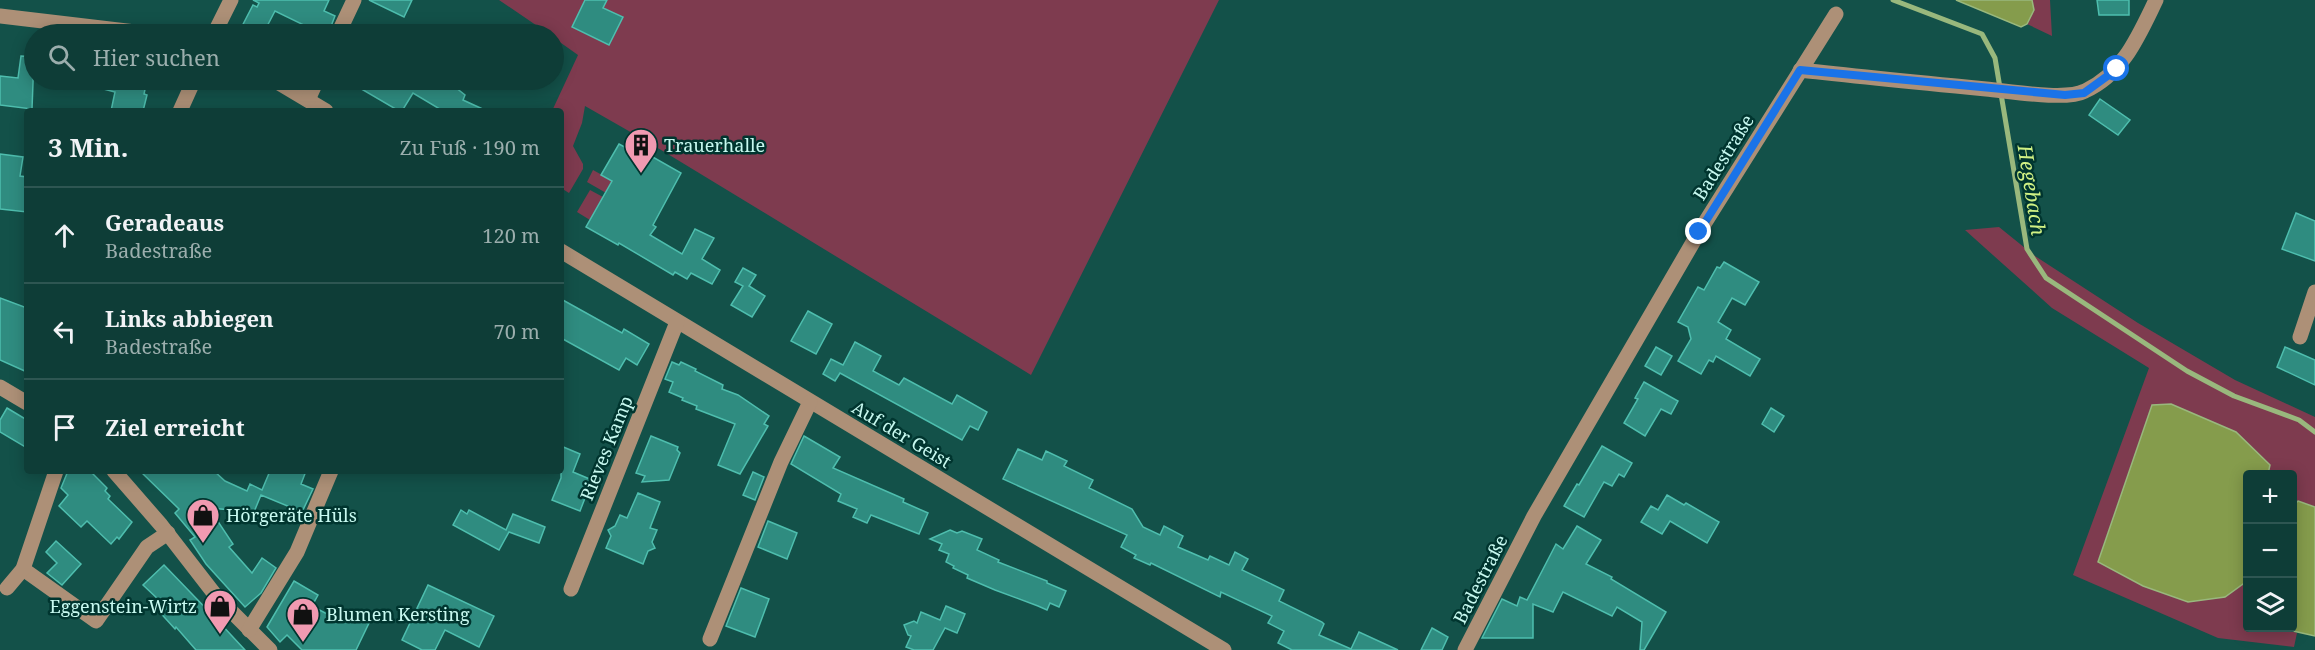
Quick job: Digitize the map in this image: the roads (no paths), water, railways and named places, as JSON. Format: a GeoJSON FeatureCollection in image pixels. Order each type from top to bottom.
{"type":"FeatureCollection","features":[{"type":"Feature","properties":{"kind":"street"},"geometry":{"type":"LineString","coordinates":[[219,24],[231,0]]}},
{"type":"Feature","properties":{"kind":"street"},"geometry":{"type":"LineString","coordinates":[[343,24],[354,0]]}},
{"type":"Feature","properties":{"kind":"street"},"geometry":{"type":"LineString","coordinates":[[1800,70],[2015,92],[2065,95],[2084,93],[2117,69],[2132,47],[2156,0]]}},
{"type":"Feature","properties":{"kind":"street","name":"Badestraße"},"geometry":{"type":"LineString","coordinates":[[1465,650],[1540,506],[1699,232],[1836,14]]}},
{"type":"Feature","properties":{"kind":"street"},"geometry":{"type":"LineString","coordinates":[[0,16],[68,24]]}},
{"type":"Feature","properties":{"kind":"street"},"geometry":{"type":"LineString","coordinates":[[181,108],[189,90]]}},
{"type":"Feature","properties":{"kind":"street"},"geometry":{"type":"LineString","coordinates":[[291,90],[321,108]]}},
{"type":"Feature","properties":{"kind":"street"},"geometry":{"type":"LineString","coordinates":[[308,100],[312,90]]}},
{"type":"Feature","properties":{"kind":"street","name":"Auf der Geist"},"geometry":{"type":"LineString","coordinates":[[564,253],[1224,650]]}},
{"type":"Feature","properties":{"kind":"street"},"geometry":{"type":"LineString","coordinates":[[2300,337],[2315,292]]}},
{"type":"Feature","properties":{"kind":"street","name":"Rieves Kamp"},"geometry":{"type":"LineString","coordinates":[[571,589],[677,322]]}},
{"type":"Feature","properties":{"kind":"street"},"geometry":{"type":"LineString","coordinates":[[0,387],[24,401]]}},
{"type":"Feature","properties":{"kind":"street"},"geometry":{"type":"LineString","coordinates":[[710,639],[781,462],[810,402]]}},
{"type":"Feature","properties":{"kind":"street"},"geometry":{"type":"LineString","coordinates":[[8,588],[23,569],[55,474]]}},
{"type":"Feature","properties":{"kind":"street"},"geometry":{"type":"LineString","coordinates":[[117,474],[168,533],[216,596],[270,650]]}},
{"type":"Feature","properties":{"kind":"street"},"geometry":{"type":"LineString","coordinates":[[249,630],[297,552],[330,474]]}},
{"type":"Feature","properties":{"kind":"street"},"geometry":{"type":"LineString","coordinates":[[23,569],[96,621],[147,547],[168,533]]}},
{"type":"Feature","properties":{"kind":"waterway","name":"Hegebach"},"geometry":{"type":"LineString","coordinates":[[1893,0],[1982,34],[1995,58],[2027,249],[2046,278],[2187,371],[2234,396],[2299,420],[2315,432]]}},
{"type":"Feature","properties":{"kind":"place","name":"Trauerhalle"},"geometry":{"type":"Point","coordinates":[641,174]}},
{"type":"Feature","properties":{"kind":"place","name":"Hörgeräte Hüls"},"geometry":{"type":"Point","coordinates":[203,544]}},
{"type":"Feature","properties":{"kind":"place","name":"Eggenstein-Wirtz"},"geometry":{"type":"Point","coordinates":[220,635]}},
{"type":"Feature","properties":{"kind":"place","name":"Blumen Kersting"},"geometry":{"type":"Point","coordinates":[303,643]}}]}
